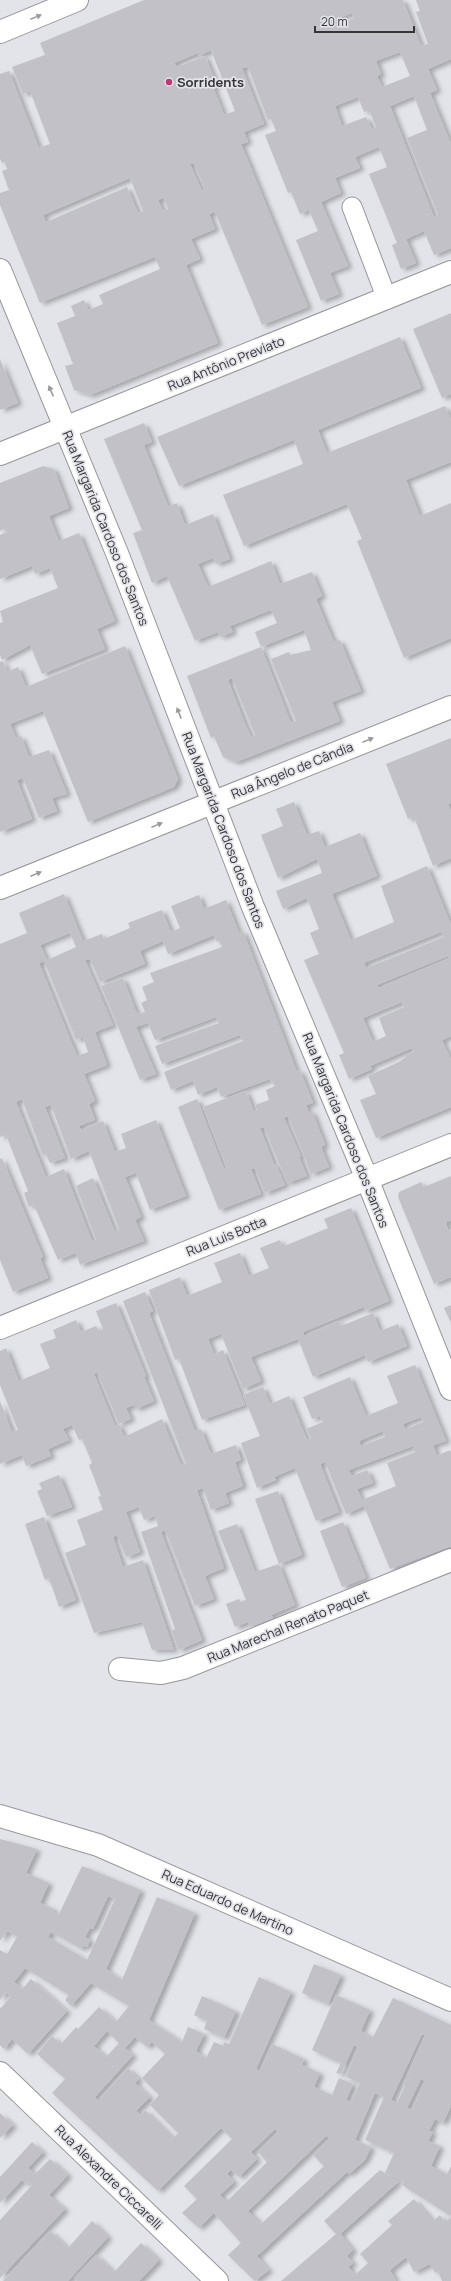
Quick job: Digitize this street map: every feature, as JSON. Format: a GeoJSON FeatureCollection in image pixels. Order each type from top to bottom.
{"type":"FeatureCollection","features":[{"type":"Feature","properties":{"kind":"street"},"geometry":{"type":"LineString","coordinates":[[0,32],[77,0]]}},
{"type":"Feature","properties":{"kind":"street","name":"Rua Margarida Cardoso dos Santos"},"geometry":{"type":"LineString","coordinates":[[0,270],[117,553],[253,907],[367,1179],[451,1389]]}},
{"type":"Feature","properties":{"kind":"street","name":"Rua Antônio Previato"},"geometry":{"type":"LineString","coordinates":[[0,454],[451,272]]}},
{"type":"Feature","properties":{"kind":"street","name":"Rua Ângelo de Cândia"},"geometry":{"type":"LineString","coordinates":[[0,888],[451,707]]}},
{"type":"Feature","properties":{"kind":"street","name":"Rua Luis Botta"},"geometry":{"type":"LineString","coordinates":[[0,1328],[451,1145]]}},
{"type":"Feature","properties":{"kind":"street","name":"Rua Marechal Renato Paquet"},"geometry":{"type":"LineString","coordinates":[[120,1669],[161,1673],[183,1668],[451,1560]]}},
{"type":"Feature","properties":{"kind":"street","name":"Rua Eduardo de Martino"},"geometry":{"type":"LineString","coordinates":[[0,1816],[98,1845],[451,2000]]}},
{"type":"Feature","properties":{"kind":"street","name":"Rua Alexandre Ciccarelli"},"geometry":{"type":"LineString","coordinates":[[0,2073],[217,2281]]}},
{"type":"Feature","properties":{"kind":"lane"},"geometry":{"type":"LineString","coordinates":[[352,207],[387,299]]}},
{"type":"Feature","properties":{"kind":"building"},"geometry":{"type":"Polygon","coordinates":[[[144,0],[403,0],[421,46],[428,44],[416,12],[420,11],[416,0],[451,0],[451,59],[428,69],[437,90],[430,93],[451,144],[451,248],[434,255],[424,231],[406,239],[416,263],[401,269],[392,245],[397,243],[369,174],[387,167],[379,147],[355,157],[360,168],[335,178],[341,193],[321,202],[348,266],[330,273],[339,294],[321,301],[296,240],[318,231],[309,210],[300,214],[291,192],[288,193],[265,135],[276,131],[271,119],[268,120],[248,67],[242,68],[264,124],[244,132],[248,142],[241,144],[308,307],[262,325],[215,212],[209,214],[215,229],[191,239],[200,259],[186,265],[218,343],[90,395],[74,390],[65,366],[73,364],[57,323],[75,316],[71,306],[84,300],[88,310],[103,304],[99,295],[160,269],[155,257],[40,303],[0,205],[0,193],[9,190],[2,171],[7,169],[5,162],[2,163],[0,159],[0,74],[9,71],[39,148],[50,144],[30,91],[23,94],[12,67],[45,55],[40,43],[144,0]],[[352,13],[337,19],[339,24],[354,18],[352,13]],[[211,50],[199,56],[198,53],[174,63],[177,67],[205,56],[217,85],[213,87],[224,115],[235,111],[211,50]],[[400,52],[376,61],[381,74],[377,76],[382,87],[410,76],[400,52]],[[414,96],[390,106],[434,217],[438,215],[407,138],[427,130],[414,96]],[[358,97],[335,106],[342,126],[366,117],[372,129],[376,127],[369,110],[364,112],[358,97]],[[194,163],[190,164],[202,191],[205,190],[194,163]],[[130,178],[43,215],[46,222],[127,187],[138,213],[143,211],[130,178]],[[164,198],[158,200],[163,211],[168,209],[164,198]]]}},
{"type":"Feature","properties":{"kind":"building"},"geometry":{"type":"Polygon","coordinates":[[[451,313],[451,394],[442,398],[413,329],[451,313]]]}},
{"type":"Feature","properties":{"kind":"building"},"geometry":{"type":"Polygon","coordinates":[[[400,337],[421,388],[318,430],[327,453],[445,406],[451,420],[451,462],[406,480],[420,516],[451,503],[451,638],[404,658],[357,541],[362,539],[347,504],[244,546],[223,495],[303,464],[294,440],[179,486],[157,437],[400,337]]]}},
{"type":"Feature","properties":{"kind":"building"},"geometry":{"type":"Polygon","coordinates":[[[0,359],[18,403],[0,410],[0,359]]]}},
{"type":"Feature","properties":{"kind":"building"},"geometry":{"type":"Polygon","coordinates":[[[144,423],[152,442],[144,445],[168,506],[177,503],[185,525],[213,514],[230,559],[216,564],[213,558],[198,564],[208,587],[271,561],[280,584],[312,572],[322,596],[316,599],[325,621],[334,642],[340,640],[361,691],[332,702],[340,721],[236,762],[223,757],[214,736],[211,738],[187,676],[261,647],[255,632],[277,623],[271,610],[230,626],[233,632],[220,637],[218,632],[195,641],[167,576],[152,583],[133,533],[142,530],[104,439],[144,423]],[[304,630],[261,647],[291,723],[296,721],[271,659],[289,652],[290,655],[311,650],[304,630]],[[232,678],[228,680],[245,724],[251,737],[255,735],[232,678]]]}},
{"type":"Feature","properties":{"kind":"building"},"geometry":{"type":"Polygon","coordinates":[[[43,466],[54,469],[69,508],[49,516],[59,541],[79,533],[115,621],[97,629],[105,649],[42,674],[30,645],[2,660],[0,655],[0,623],[3,622],[0,611],[58,588],[50,568],[35,574],[32,566],[0,579],[0,535],[7,532],[6,528],[0,531],[0,483],[43,466]]]}},
{"type":"Feature","properties":{"kind":"building"},"geometry":{"type":"Polygon","coordinates":[[[125,646],[178,779],[174,787],[88,822],[43,711],[10,724],[16,738],[21,736],[29,757],[49,750],[67,794],[52,798],[57,811],[39,818],[23,778],[17,780],[32,819],[0,832],[0,662],[3,661],[7,672],[18,667],[26,687],[125,646]]]}},
{"type":"Feature","properties":{"kind":"building"},"geometry":{"type":"Polygon","coordinates":[[[451,738],[451,803],[448,804],[451,812],[451,858],[433,866],[414,817],[408,819],[386,764],[451,738]]]}},
{"type":"Feature","properties":{"kind":"building"},"geometry":{"type":"Polygon","coordinates":[[[294,802],[307,835],[319,831],[325,847],[360,833],[377,876],[332,894],[351,940],[394,922],[381,886],[427,866],[451,925],[451,1036],[442,1040],[451,1060],[451,1107],[376,1138],[360,1100],[376,1094],[368,1076],[401,1061],[406,1057],[405,1056],[413,1052],[412,1048],[370,1066],[372,1069],[349,1079],[339,1055],[344,1053],[304,960],[319,954],[310,933],[319,929],[307,898],[283,909],[276,891],[322,873],[317,859],[278,878],[261,835],[283,826],[276,809],[294,802]],[[441,932],[364,963],[366,968],[444,937],[441,932]],[[448,956],[377,985],[379,988],[449,958],[448,956]],[[402,1002],[363,1018],[373,1042],[386,1036],[379,1018],[404,1007],[402,1002]]]}},
{"type":"Feature","properties":{"kind":"building"},"geometry":{"type":"Polygon","coordinates":[[[64,894],[83,941],[102,934],[104,939],[130,928],[128,923],[162,910],[171,932],[180,928],[171,906],[199,895],[204,909],[226,900],[239,933],[243,931],[297,1072],[300,1070],[313,1103],[306,1105],[309,1113],[312,1111],[325,1145],[321,1147],[329,1167],[311,1174],[288,1116],[284,1118],[301,1157],[299,1157],[307,1176],[287,1183],[264,1127],[260,1128],[274,1164],[276,1164],[285,1185],[265,1193],[255,1168],[251,1169],[261,1194],[219,1210],[178,1107],[197,1099],[224,1169],[227,1168],[203,1107],[246,1091],[254,1112],[257,1110],[255,1105],[269,1100],[266,1090],[275,1086],[270,1079],[221,1097],[217,1087],[198,1095],[193,1081],[171,1090],[164,1072],[243,1041],[240,1035],[162,1064],[155,1046],[219,1023],[216,1017],[155,1040],[148,1023],[136,1027],[156,1074],[140,1080],[101,986],[123,978],[137,1014],[145,1012],[141,1003],[147,1000],[142,987],[154,982],[150,973],[222,947],[219,941],[217,942],[214,935],[168,954],[163,941],[140,951],[145,964],[100,982],[90,959],[85,960],[113,1025],[95,1032],[107,1065],[84,1074],[95,1101],[89,1104],[95,1120],[79,1126],[81,1130],[103,1121],[115,1152],[126,1148],[121,1134],[156,1120],[186,1196],[150,1210],[136,1173],[125,1177],[141,1217],[135,1220],[144,1241],[80,1265],[76,1253],[58,1260],[34,1205],[29,1207],[24,1193],[28,1191],[6,1135],[0,1137],[0,944],[27,933],[19,913],[64,894]],[[70,933],[40,945],[47,960],[76,947],[70,933]],[[44,961],[39,963],[77,1056],[88,1052],[83,1037],[76,1040],[44,961]],[[22,1099],[16,1102],[46,1177],[64,1169],[92,1241],[96,1240],[76,1186],[93,1178],[115,1232],[119,1229],[89,1151],[71,1159],[51,1105],[45,1107],[65,1158],[50,1163],[46,1154],[43,1156],[22,1099]]]}},
{"type":"Feature","properties":{"kind":"building"},"geometry":{"type":"Polygon","coordinates":[[[2,1158],[43,1257],[40,1258],[48,1278],[13,1292],[0,1260],[0,1159],[2,1158]]]}},
{"type":"Feature","properties":{"kind":"building"},"geometry":{"type":"Polygon","coordinates":[[[451,1176],[451,1220],[446,1222],[448,1230],[451,1229],[451,1277],[434,1284],[398,1197],[399,1192],[421,1182],[424,1187],[451,1176]]]}},
{"type":"Feature","properties":{"kind":"building"},"geometry":{"type":"Polygon","coordinates":[[[351,1208],[389,1301],[365,1311],[364,1307],[303,1332],[304,1336],[339,1321],[341,1326],[373,1313],[380,1331],[398,1324],[407,1346],[368,1362],[365,1355],[313,1377],[298,1339],[251,1357],[261,1381],[243,1389],[221,1334],[208,1339],[214,1354],[223,1350],[245,1405],[202,1420],[179,1359],[175,1360],[149,1290],[180,1277],[187,1296],[222,1282],[214,1263],[240,1253],[249,1276],[269,1268],[260,1248],[280,1240],[282,1247],[328,1228],[324,1219],[351,1208]]]}},
{"type":"Feature","properties":{"kind":"building"},"geometry":{"type":"Polygon","coordinates":[[[145,1292],[153,1311],[149,1313],[195,1431],[201,1429],[211,1454],[236,1445],[241,1460],[235,1462],[243,1486],[225,1493],[229,1503],[211,1510],[203,1488],[197,1490],[224,1568],[205,1576],[214,1599],[195,1606],[165,1530],[161,1532],[202,1640],[179,1650],[171,1631],[175,1629],[141,1532],[158,1526],[155,1516],[144,1520],[139,1507],[126,1512],[140,1552],[126,1557],[117,1535],[113,1537],[123,1567],[143,1560],[174,1650],[152,1650],[142,1622],[94,1633],[65,1553],[86,1545],[77,1520],[103,1510],[98,1497],[101,1496],[89,1465],[92,1463],[82,1439],[79,1440],[72,1425],[63,1429],[69,1440],[48,1449],[51,1456],[26,1466],[22,1455],[0,1464],[0,1401],[12,1432],[18,1430],[0,1385],[0,1351],[6,1348],[19,1381],[50,1368],[40,1344],[56,1338],[53,1330],[76,1320],[81,1332],[96,1326],[99,1331],[103,1329],[96,1311],[116,1303],[146,1376],[144,1377],[154,1401],[136,1409],[134,1405],[126,1408],[131,1419],[119,1424],[124,1437],[162,1419],[181,1465],[186,1464],[123,1301],[145,1292]],[[97,1372],[94,1374],[115,1426],[119,1424],[97,1372]]]}},
{"type":"Feature","properties":{"kind":"building"},"geometry":{"type":"Polygon","coordinates":[[[451,1305],[451,1323],[444,1308],[451,1305]]]}},
{"type":"Feature","properties":{"kind":"building"},"geometry":{"type":"Polygon","coordinates":[[[415,1365],[446,1441],[433,1445],[437,1456],[450,1450],[451,1453],[451,1546],[390,1569],[364,1506],[346,1514],[325,1462],[320,1464],[339,1512],[316,1521],[295,1468],[274,1477],[276,1480],[257,1488],[241,1443],[260,1436],[243,1395],[263,1387],[270,1404],[289,1396],[307,1440],[311,1438],[306,1429],[323,1422],[320,1416],[312,1419],[303,1397],[350,1377],[366,1416],[398,1403],[387,1376],[415,1365]],[[421,1417],[403,1424],[405,1429],[423,1422],[421,1417]],[[383,1431],[359,1441],[361,1446],[385,1437],[383,1431]],[[413,1446],[349,1470],[352,1476],[367,1470],[373,1483],[357,1489],[362,1500],[396,1486],[387,1463],[415,1452],[413,1446]]]}},
{"type":"Feature","properties":{"kind":"building"},"geometry":{"type":"Polygon","coordinates":[[[59,1475],[72,1507],[47,1516],[37,1491],[42,1489],[39,1483],[59,1475]]]}},
{"type":"Feature","properties":{"kind":"building"},"geometry":{"type":"Polygon","coordinates":[[[278,1491],[302,1555],[279,1564],[255,1499],[278,1491]]]}},
{"type":"Feature","properties":{"kind":"building"},"geometry":{"type":"Polygon","coordinates":[[[44,1517],[76,1600],[59,1607],[49,1578],[45,1580],[25,1524],[44,1517]]]}},
{"type":"Feature","properties":{"kind":"building"},"geometry":{"type":"Polygon","coordinates":[[[343,1522],[366,1578],[342,1587],[320,1531],[343,1522]]]}},
{"type":"Feature","properties":{"kind":"building"},"geometry":{"type":"Polygon","coordinates":[[[237,1524],[255,1572],[279,1564],[295,1605],[271,1615],[273,1618],[250,1627],[248,1622],[235,1627],[226,1604],[239,1599],[241,1602],[246,1600],[218,1531],[237,1524]]]}},
{"type":"Feature","properties":{"kind":"building"},"geometry":{"type":"Polygon","coordinates":[[[0,1839],[37,1849],[26,1873],[49,1883],[40,1903],[54,1909],[53,1912],[59,1914],[82,1866],[141,1890],[106,1969],[122,1980],[157,1897],[195,1913],[149,2020],[182,2042],[188,2027],[204,2034],[196,2051],[206,2058],[214,2042],[223,2046],[224,2042],[229,2044],[259,1977],[291,1992],[256,2069],[260,2071],[272,2044],[304,2059],[302,2065],[320,2073],[314,2087],[332,2095],[339,2078],[353,2084],[346,2100],[351,2102],[360,2083],[346,2077],[358,2047],[354,2045],[341,2074],[336,2073],[341,2063],[312,2050],[336,1995],[370,2010],[361,2031],[373,2037],[393,1998],[451,2025],[451,2106],[443,2123],[435,2119],[429,2131],[433,2132],[428,2141],[440,2146],[431,2166],[447,2174],[451,2166],[451,2216],[402,2185],[404,2182],[385,2173],[394,2153],[365,2140],[384,2097],[375,2093],[355,2140],[371,2147],[365,2160],[349,2174],[347,2172],[257,2256],[269,2270],[255,2281],[228,2255],[241,2243],[214,2213],[199,2228],[182,2213],[197,2199],[184,2186],[232,2139],[221,2128],[158,2191],[52,2093],[65,2079],[37,2054],[52,2036],[61,2044],[76,2027],[78,2029],[99,2007],[116,2022],[129,2006],[91,1983],[71,2006],[65,2000],[69,1995],[25,1968],[14,1982],[22,1989],[31,1979],[67,2011],[28,2054],[12,2039],[4,2049],[0,2045],[0,2007],[1,2008],[11,1996],[6,1992],[0,2000],[0,1950],[7,1954],[17,1937],[7,1931],[0,1941],[0,1839]],[[108,1896],[93,1929],[90,1928],[85,1937],[90,1940],[87,1947],[84,1945],[82,1949],[51,1932],[48,1937],[87,1960],[115,1899],[108,1896]],[[107,2031],[94,2046],[106,2057],[119,2043],[107,2031]],[[422,2034],[391,2100],[397,2103],[405,2086],[403,2085],[425,2035],[422,2034]],[[135,2037],[125,2048],[133,2055],[95,2097],[98,2101],[128,2068],[139,2079],[135,2083],[150,2097],[136,2111],[141,2115],[145,2110],[173,2138],[178,2133],[150,2105],[159,2095],[142,2078],[165,2054],[152,2042],[147,2047],[135,2037]],[[421,2079],[407,2108],[412,2110],[425,2081],[421,2079]],[[275,2129],[251,2152],[257,2159],[239,2177],[231,2170],[227,2174],[234,2182],[220,2195],[226,2202],[267,2162],[258,2152],[278,2132],[275,2129]],[[326,2136],[248,2211],[261,2224],[324,2166],[313,2155],[330,2138],[326,2136]]]}},
{"type":"Feature","properties":{"kind":"building"},"geometry":{"type":"Polygon","coordinates":[[[314,1964],[341,1975],[328,2004],[302,1993],[314,1964]]]}},
{"type":"Feature","properties":{"kind":"building"},"geometry":{"type":"Polygon","coordinates":[[[202,1996],[236,2011],[224,2038],[204,2029],[207,2021],[194,2015],[202,1996]]]}},
{"type":"Feature","properties":{"kind":"building"},"geometry":{"type":"Polygon","coordinates":[[[0,2113],[13,2125],[0,2138],[0,2113]]]}},
{"type":"Feature","properties":{"kind":"building"},"geometry":{"type":"Polygon","coordinates":[[[32,2142],[43,2152],[28,2168],[35,2174],[50,2159],[68,2175],[49,2195],[65,2209],[0,2278],[0,2220],[32,2185],[28,2182],[26,2184],[22,2180],[0,2203],[0,2177],[32,2142]]]}},
{"type":"Feature","properties":{"kind":"building"},"geometry":{"type":"Polygon","coordinates":[[[380,2170],[398,2182],[340,2234],[353,2250],[347,2256],[353,2263],[348,2267],[355,2275],[368,2263],[360,2254],[392,2225],[388,2221],[414,2199],[433,2221],[440,2215],[445,2222],[451,2217],[451,2281],[442,2281],[438,2271],[435,2273],[430,2264],[414,2272],[406,2257],[390,2270],[396,2281],[281,2281],[336,2234],[324,2221],[380,2170]]]}},
{"type":"Feature","properties":{"kind":"building"},"geometry":{"type":"Polygon","coordinates":[[[92,2221],[108,2237],[68,2281],[3,2281],[50,2231],[68,2248],[92,2221]]]}},
{"type":"Feature","properties":{"kind":"building"},"geometry":{"type":"Polygon","coordinates":[[[141,2243],[159,2260],[139,2281],[77,2281],[74,2278],[96,2255],[114,2272],[141,2243]]]}},
{"type":"Feature","properties":{"kind":"place","name":"Sorridents"},"geometry":{"type":"Point","coordinates":[169,82]}}]}
